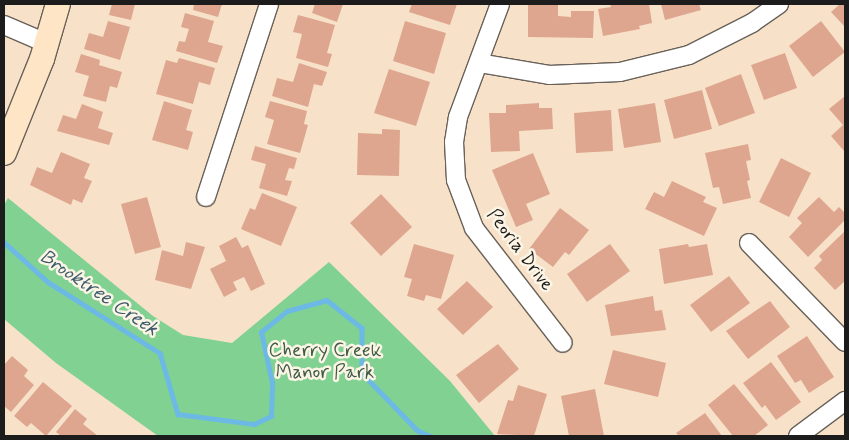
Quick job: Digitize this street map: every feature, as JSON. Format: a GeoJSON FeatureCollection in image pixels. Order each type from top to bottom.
{"type":"FeatureCollection","features":[{"type":"Feature","properties":{"kind":"street"},"geometry":{"type":"LineString","coordinates":[[4,153],[46,43],[58,4]]}},
{"type":"Feature","properties":{"kind":"street"},"geometry":{"type":"LineString","coordinates":[[206,196],[268,4]]}},
{"type":"Feature","properties":{"kind":"street","name":"Peoria Drive"},"geometry":{"type":"LineString","coordinates":[[500,4],[455,136],[454,168],[462,205],[474,228],[563,343]]}},
{"type":"Feature","properties":{"kind":"street"},"geometry":{"type":"LineString","coordinates":[[479,63],[549,75],[620,72],[655,65],[705,48],[752,23],[780,4]]}},
{"type":"Feature","properties":{"kind":"street"},"geometry":{"type":"LineString","coordinates":[[4,25],[46,43]]}},
{"type":"Feature","properties":{"kind":"street"},"geometry":{"type":"LineString","coordinates":[[749,243],[845,342]]}},
{"type":"Feature","properties":{"kind":"street"},"geometry":{"type":"LineString","coordinates":[[798,436],[845,400]]}},
{"type":"Feature","properties":{"kind":"green space","name":"Cherry Creek Manor Park"},"geometry":{"type":"Polygon","coordinates":[[[8,198],[153,316],[183,335],[232,343],[329,262],[450,381],[495,436],[158,436],[56,363],[4,319],[4,205],[8,198]]]}},
{"type":"Feature","properties":{"kind":"building"},"geometry":{"type":"Polygon","coordinates":[[[112,4],[135,4],[131,20],[109,15],[112,4]]]}},
{"type":"Feature","properties":{"kind":"building"},"geometry":{"type":"Polygon","coordinates":[[[194,4],[222,4],[218,17],[193,10],[194,4]]]}},
{"type":"Feature","properties":{"kind":"building"},"geometry":{"type":"Polygon","coordinates":[[[315,4],[343,4],[337,22],[312,13],[315,4]]]}},
{"type":"Feature","properties":{"kind":"building"},"geometry":{"type":"Polygon","coordinates":[[[412,4],[457,4],[450,25],[409,12],[412,4]]]}},
{"type":"Feature","properties":{"kind":"building"},"geometry":{"type":"Polygon","coordinates":[[[528,4],[558,4],[558,16],[571,17],[571,11],[594,11],[593,38],[528,37],[528,4]]]}},
{"type":"Feature","properties":{"kind":"building"},"geometry":{"type":"Polygon","coordinates":[[[610,4],[649,4],[652,23],[639,26],[640,29],[603,36],[598,9],[611,7],[610,4]]]}},
{"type":"Feature","properties":{"kind":"building"},"geometry":{"type":"Polygon","coordinates":[[[661,4],[699,4],[701,10],[665,20],[661,4]]]}},
{"type":"Feature","properties":{"kind":"building"},"geometry":{"type":"Polygon","coordinates":[[[840,4],[845,4],[845,27],[831,12],[840,4]]]}},
{"type":"Feature","properties":{"kind":"building"},"geometry":{"type":"Polygon","coordinates":[[[185,13],[214,21],[208,42],[223,46],[217,63],[176,51],[179,41],[185,42],[189,29],[181,27],[185,13]]]}},
{"type":"Feature","properties":{"kind":"building"},"geometry":{"type":"Polygon","coordinates":[[[298,15],[335,25],[327,53],[332,54],[328,67],[296,58],[302,34],[293,32],[298,15]]]}},
{"type":"Feature","properties":{"kind":"building"},"geometry":{"type":"Polygon","coordinates":[[[108,21],[130,27],[120,60],[84,49],[89,33],[103,37],[108,21]]]}},
{"type":"Feature","properties":{"kind":"building"},"geometry":{"type":"Polygon","coordinates":[[[405,21],[446,33],[434,74],[393,61],[405,21]]]}},
{"type":"Feature","properties":{"kind":"building"},"geometry":{"type":"Polygon","coordinates":[[[821,21],[845,52],[813,77],[789,46],[821,21]]]}},
{"type":"Feature","properties":{"kind":"building"},"geometry":{"type":"Polygon","coordinates":[[[785,53],[797,88],[764,100],[751,65],[785,53]]]}},
{"type":"Feature","properties":{"kind":"building"},"geometry":{"type":"Polygon","coordinates":[[[81,54],[100,60],[99,65],[122,72],[117,88],[110,86],[106,102],[83,96],[89,76],[75,72],[81,54]]]}},
{"type":"Feature","properties":{"kind":"building"},"geometry":{"type":"Polygon","coordinates":[[[179,58],[215,68],[210,85],[199,82],[193,104],[156,94],[166,60],[177,63],[179,58]]]}},
{"type":"Feature","properties":{"kind":"building"},"geometry":{"type":"Polygon","coordinates":[[[299,63],[327,72],[322,86],[314,84],[308,107],[272,96],[277,78],[293,82],[299,63]]]}},
{"type":"Feature","properties":{"kind":"building"},"geometry":{"type":"Polygon","coordinates":[[[389,69],[430,82],[416,126],[374,113],[389,69]]]}},
{"type":"Feature","properties":{"kind":"building"},"geometry":{"type":"Polygon","coordinates":[[[741,74],[755,113],[719,126],[705,88],[741,74]]]}},
{"type":"Feature","properties":{"kind":"building"},"geometry":{"type":"Polygon","coordinates":[[[702,90],[712,129],[674,139],[664,100],[702,90]]]}},
{"type":"Feature","properties":{"kind":"building"},"geometry":{"type":"Polygon","coordinates":[[[845,96],[845,152],[831,136],[843,125],[829,109],[845,96]]]}},
{"type":"Feature","properties":{"kind":"building"},"geometry":{"type":"Polygon","coordinates":[[[164,101],[192,110],[186,130],[193,132],[188,150],[152,140],[164,101]]]}},
{"type":"Feature","properties":{"kind":"building"},"geometry":{"type":"Polygon","coordinates":[[[270,101],[307,111],[304,124],[308,125],[300,153],[267,144],[274,120],[265,117],[270,101]]]}},
{"type":"Feature","properties":{"kind":"building"},"geometry":{"type":"Polygon","coordinates":[[[539,103],[539,108],[552,108],[553,129],[519,131],[520,151],[491,152],[489,113],[506,113],[506,105],[539,103]]]}},
{"type":"Feature","properties":{"kind":"building"},"geometry":{"type":"Polygon","coordinates":[[[655,103],[661,142],[624,148],[618,109],[655,103]]]}},
{"type":"Feature","properties":{"kind":"building"},"geometry":{"type":"Polygon","coordinates":[[[82,104],[103,112],[98,128],[113,133],[109,145],[57,131],[63,115],[76,119],[82,104]]]}},
{"type":"Feature","properties":{"kind":"building"},"geometry":{"type":"Polygon","coordinates":[[[611,110],[613,151],[576,153],[574,113],[611,110]]]}},
{"type":"Feature","properties":{"kind":"building"},"geometry":{"type":"Polygon","coordinates":[[[382,129],[400,130],[399,176],[357,175],[358,133],[382,134],[382,129]]]}},
{"type":"Feature","properties":{"kind":"building"},"geometry":{"type":"Polygon","coordinates":[[[748,144],[751,160],[746,161],[750,180],[747,181],[751,198],[723,204],[719,187],[713,188],[705,153],[748,144]]]}},
{"type":"Feature","properties":{"kind":"building"},"geometry":{"type":"Polygon","coordinates":[[[255,146],[297,158],[294,169],[289,168],[285,180],[292,181],[287,196],[259,188],[266,164],[251,160],[255,146]]]}},
{"type":"Feature","properties":{"kind":"building"},"geometry":{"type":"Polygon","coordinates":[[[61,152],[90,164],[84,178],[92,181],[82,203],[73,199],[71,205],[30,185],[37,167],[52,173],[61,152]]]}},
{"type":"Feature","properties":{"kind":"building"},"geometry":{"type":"Polygon","coordinates":[[[533,153],[550,194],[526,204],[533,220],[516,227],[492,170],[533,153]]]}},
{"type":"Feature","properties":{"kind":"building"},"geometry":{"type":"Polygon","coordinates":[[[781,158],[811,173],[789,217],[759,202],[781,158]]]}},
{"type":"Feature","properties":{"kind":"building"},"geometry":{"type":"Polygon","coordinates":[[[672,181],[706,197],[703,202],[717,208],[704,236],[645,209],[654,192],[664,197],[672,181]]]}},
{"type":"Feature","properties":{"kind":"building"},"geometry":{"type":"Polygon","coordinates":[[[262,193],[297,207],[281,246],[241,229],[250,208],[255,210],[262,193]]]}},
{"type":"Feature","properties":{"kind":"building"},"geometry":{"type":"Polygon","coordinates":[[[381,194],[412,227],[381,256],[350,223],[381,194]]]}},
{"type":"Feature","properties":{"kind":"building"},"geometry":{"type":"Polygon","coordinates":[[[147,197],[161,247],[135,254],[121,204],[147,197]]]}},
{"type":"Feature","properties":{"kind":"building"},"geometry":{"type":"Polygon","coordinates":[[[819,197],[834,212],[839,207],[845,213],[845,220],[808,257],[789,237],[802,223],[797,218],[819,197]]]}},
{"type":"Feature","properties":{"kind":"building"},"geometry":{"type":"Polygon","coordinates":[[[560,208],[589,230],[569,255],[565,252],[553,267],[529,249],[560,208]]]}},
{"type":"Feature","properties":{"kind":"building"},"geometry":{"type":"Polygon","coordinates":[[[845,231],[845,281],[835,290],[814,268],[822,260],[819,256],[845,231]]]}},
{"type":"Feature","properties":{"kind":"building"},"geometry":{"type":"Polygon","coordinates":[[[236,237],[242,248],[248,245],[265,284],[251,291],[244,277],[233,282],[237,290],[224,297],[210,269],[226,261],[219,246],[236,237]]]}},
{"type":"Feature","properties":{"kind":"building"},"geometry":{"type":"Polygon","coordinates":[[[186,242],[205,247],[191,289],[155,280],[162,250],[183,256],[186,242]]]}},
{"type":"Feature","properties":{"kind":"building"},"geometry":{"type":"Polygon","coordinates":[[[414,244],[454,255],[441,299],[426,295],[424,301],[407,296],[412,279],[404,277],[414,244]]]}},
{"type":"Feature","properties":{"kind":"building"},"geometry":{"type":"Polygon","coordinates":[[[610,244],[630,271],[587,302],[567,274],[610,244]]]}},
{"type":"Feature","properties":{"kind":"building"},"geometry":{"type":"Polygon","coordinates":[[[688,244],[689,247],[707,244],[713,275],[664,284],[659,249],[688,244]]]}},
{"type":"Feature","properties":{"kind":"building"},"geometry":{"type":"Polygon","coordinates":[[[729,276],[750,303],[711,332],[690,305],[729,276]]]}},
{"type":"Feature","properties":{"kind":"building"},"geometry":{"type":"Polygon","coordinates":[[[467,281],[493,307],[463,335],[437,309],[467,281]]]}},
{"type":"Feature","properties":{"kind":"building"},"geometry":{"type":"Polygon","coordinates":[[[653,296],[655,311],[662,310],[666,330],[611,336],[605,305],[653,296]]]}},
{"type":"Feature","properties":{"kind":"building"},"geometry":{"type":"Polygon","coordinates":[[[770,301],[790,327],[748,359],[726,331],[770,301]]]}},
{"type":"Feature","properties":{"kind":"building"},"geometry":{"type":"Polygon","coordinates":[[[807,336],[834,377],[809,393],[801,380],[795,383],[777,356],[807,336]]]}},
{"type":"Feature","properties":{"kind":"building"},"geometry":{"type":"Polygon","coordinates":[[[498,344],[519,369],[479,403],[456,375],[498,344]]]}},
{"type":"Feature","properties":{"kind":"building"},"geometry":{"type":"Polygon","coordinates":[[[613,350],[666,363],[658,397],[604,384],[613,350]]]}},
{"type":"Feature","properties":{"kind":"building"},"geometry":{"type":"Polygon","coordinates":[[[12,356],[28,370],[24,376],[34,385],[11,412],[4,406],[4,365],[12,356]]]}},
{"type":"Feature","properties":{"kind":"building"},"geometry":{"type":"Polygon","coordinates":[[[771,362],[801,402],[776,420],[765,405],[762,408],[743,383],[771,362]]]}},
{"type":"Feature","properties":{"kind":"building"},"geometry":{"type":"Polygon","coordinates":[[[43,382],[72,406],[46,436],[31,423],[27,427],[14,416],[43,382]]]}},
{"type":"Feature","properties":{"kind":"building"},"geometry":{"type":"Polygon","coordinates":[[[734,384],[768,425],[754,436],[733,436],[708,405],[734,384]]]}},
{"type":"Feature","properties":{"kind":"building"},"geometry":{"type":"Polygon","coordinates":[[[518,385],[547,394],[534,436],[497,434],[508,400],[513,401],[518,385]]]}},
{"type":"Feature","properties":{"kind":"building"},"geometry":{"type":"Polygon","coordinates":[[[595,389],[604,436],[569,436],[561,396],[595,389]]]}},
{"type":"Feature","properties":{"kind":"building"},"geometry":{"type":"Polygon","coordinates":[[[75,409],[87,419],[83,424],[98,436],[61,436],[56,432],[75,409]]]}},
{"type":"Feature","properties":{"kind":"building"},"geometry":{"type":"Polygon","coordinates":[[[705,413],[722,436],[679,436],[676,433],[705,413]]]}},
{"type":"Feature","properties":{"kind":"waterway","name":"Brooktree Creek"},"geometry":{"type":"LineString","coordinates":[[4,242],[48,282],[160,353],[178,414],[254,424],[271,416],[272,383],[261,332],[287,311],[327,300],[362,328],[362,373],[417,430],[430,436]]}}]}
